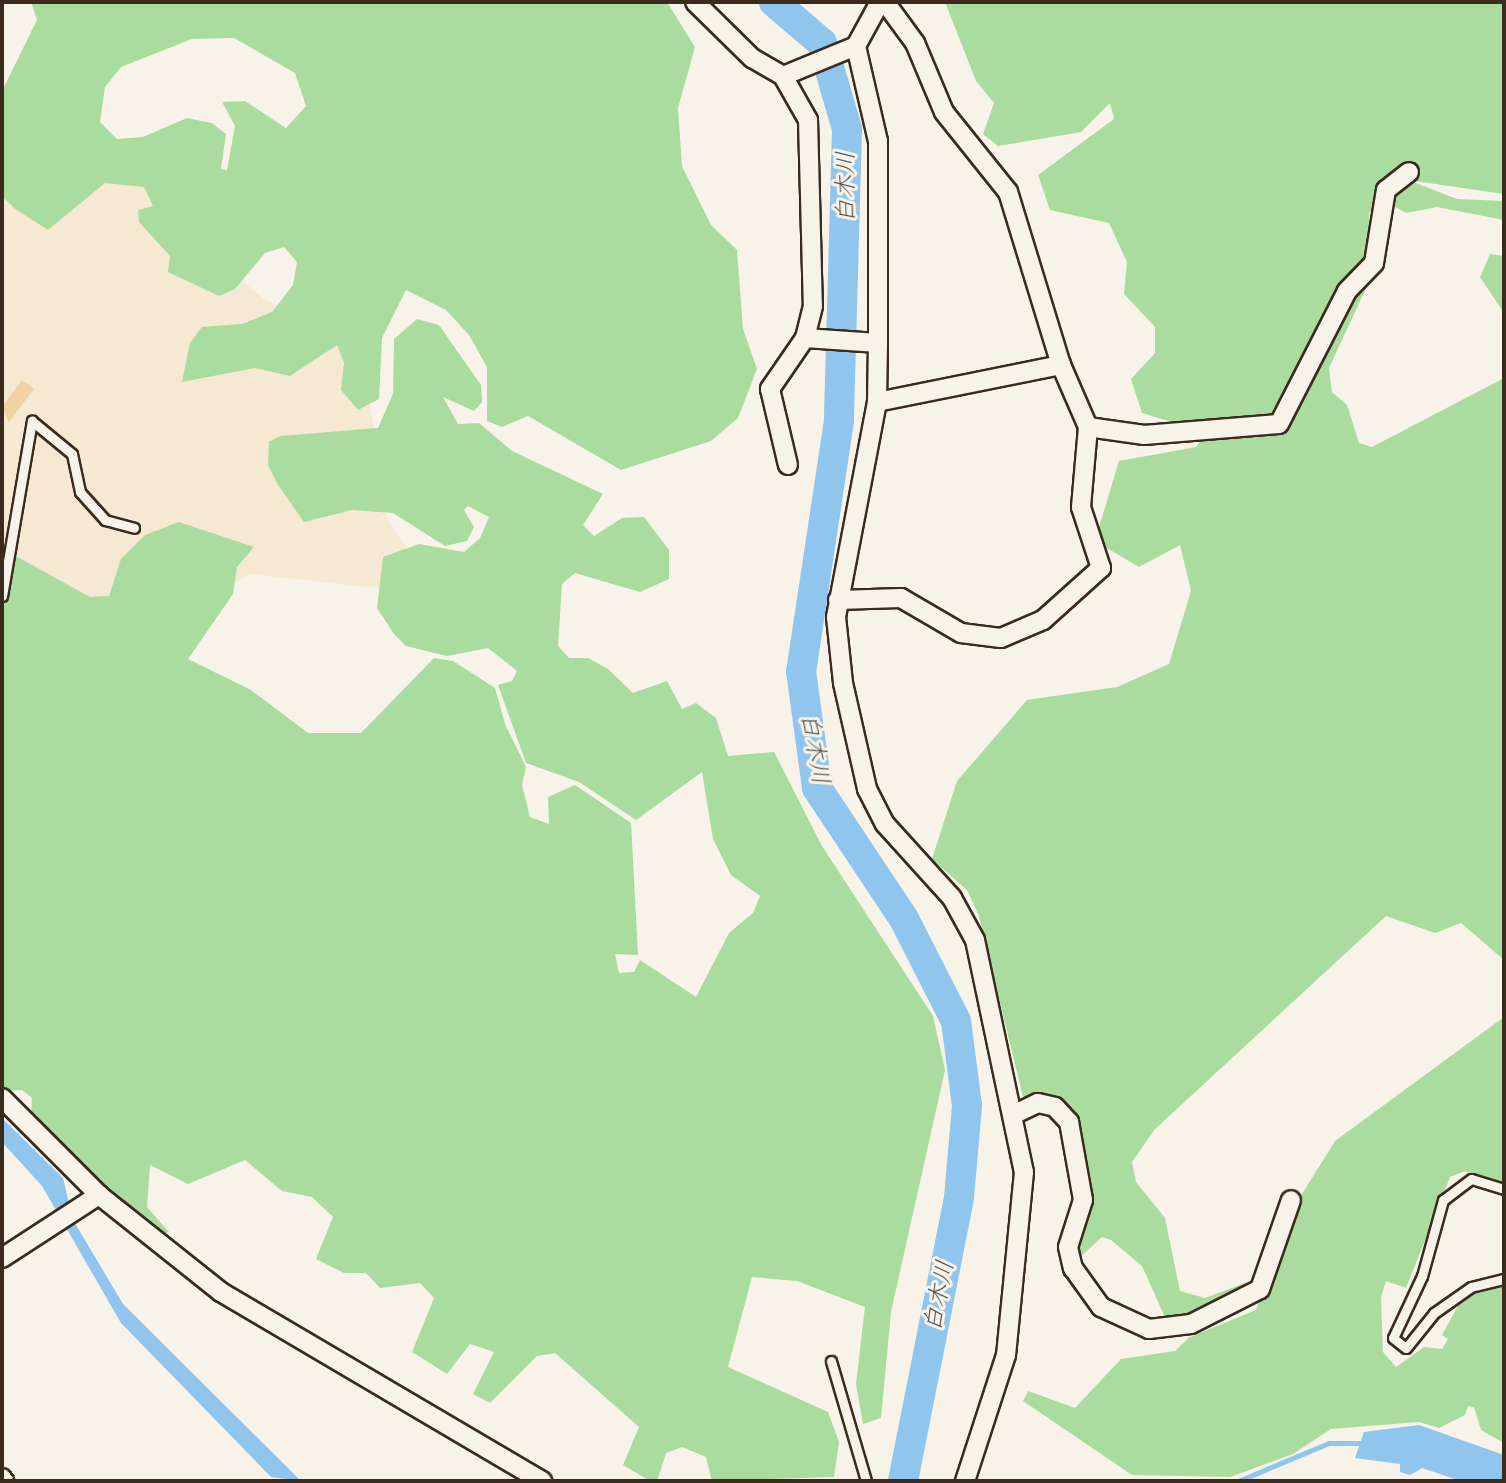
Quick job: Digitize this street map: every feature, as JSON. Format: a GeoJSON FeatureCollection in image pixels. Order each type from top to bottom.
{"type":"FeatureCollection","features":[{"type":"Feature","properties":{"kind":"street"},"geometry":{"type":"LineString","coordinates":[[695,2],[752,58],[783,76],[808,120],[813,306],[811,340],[770,389],[788,465]]}},
{"type":"Feature","properties":{"kind":"street"},"geometry":{"type":"LineString","coordinates":[[783,76],[850,50],[883,2],[915,43],[944,113],[1009,192],[1062,365],[1088,427],[1081,507],[1101,568],[1043,620],[1001,638],[974,639],[901,598],[838,600]]}},
{"type":"Feature","properties":{"kind":"street"},"geometry":{"type":"LineString","coordinates":[[850,50],[878,141],[878,343],[877,402],[838,600],[843,683],[867,789],[885,824],[952,898],[975,940],[1015,1114],[1024,1172],[1014,1304],[999,1385],[965,1481]]}},
{"type":"Feature","properties":{"kind":"street"},"geometry":{"type":"LineString","coordinates":[[1088,427],[1144,436],[1279,424],[1347,291],[1374,263],[1386,190],[1409,172]]}},
{"type":"Feature","properties":{"kind":"street"},"geometry":{"type":"LineString","coordinates":[[811,340],[878,343]]}},
{"type":"Feature","properties":{"kind":"street"},"geometry":{"type":"LineString","coordinates":[[877,402],[1062,365]]}},
{"type":"Feature","properties":{"kind":"street"},"geometry":{"type":"LineString","coordinates":[[2,1098],[99,1195],[221,1292],[532,1479]]}},
{"type":"Feature","properties":{"kind":"street"},"geometry":{"type":"LineString","coordinates":[[1015,1114],[1038,1102],[1055,1107],[1069,1122],[1083,1200],[1068,1247],[1073,1268],[1101,1307],[1149,1329],[1191,1324],[1260,1289],[1291,1200]]}},
{"type":"Feature","properties":{"kind":"street"},"geometry":{"type":"LineString","coordinates":[[2,1258],[99,1195]]}},
{"type":"Feature","properties":{"kind":"lane"},"geometry":{"type":"LineString","coordinates":[[2,596],[10,530],[33,421],[72,454],[80,492],[105,520],[134,528]]}},
{"type":"Feature","properties":{"kind":"lane"},"geometry":{"type":"LineString","coordinates":[[2,524],[10,530]]}},
{"type":"Feature","properties":{"kind":"lane"},"geometry":{"type":"LineString","coordinates":[[1504,1189],[1471,1179],[1443,1200],[1422,1276],[1393,1338],[1406,1348],[1434,1313],[1471,1287],[1504,1279]]}},
{"type":"Feature","properties":{"kind":"lane"},"geometry":{"type":"LineString","coordinates":[[831,1361],[866,1481]]}},
{"type":"Feature","properties":{"kind":"shaded area"},"geometry":{"type":"Polygon","coordinates":[[[2,132],[144,175],[182,231],[264,299],[381,352],[370,404],[387,518],[436,594],[250,574],[224,589],[2,626],[2,132]]]}},
{"type":"Feature","properties":{"kind":"green space"},"geometry":{"type":"Polygon","coordinates":[[[31,2],[667,2],[695,47],[678,108],[682,166],[711,225],[737,250],[743,329],[757,369],[738,418],[711,441],[621,470],[528,416],[502,427],[487,421],[487,367],[469,335],[446,310],[406,290],[382,338],[379,399],[358,410],[341,390],[344,363],[337,345],[290,376],[255,368],[182,382],[190,343],[202,327],[242,324],[272,312],[293,285],[297,262],[284,247],[265,253],[235,289],[219,296],[168,272],[170,256],[139,222],[138,210],[153,206],[144,187],[105,183],[48,230],[14,208],[2,196],[2,91],[37,20],[31,2]],[[234,38],[192,39],[121,67],[105,87],[100,122],[117,139],[143,137],[187,118],[212,123],[226,134],[221,169],[227,170],[235,126],[222,102],[245,101],[286,128],[306,106],[295,73],[234,38]]]}},
{"type":"Feature","properties":{"kind":"green space"},"geometry":{"type":"Polygon","coordinates":[[[945,2],[1504,2],[1504,194],[1408,180],[1457,199],[1504,201],[1504,220],[1437,207],[1406,213],[1378,197],[1369,214],[1369,264],[1277,420],[1172,422],[1142,413],[1131,379],[1155,353],[1155,327],[1124,294],[1127,262],[1109,223],[1050,210],[1038,175],[1114,119],[1110,103],[1081,132],[998,146],[983,134],[994,103],[976,81],[945,2]]]}},
{"type":"Feature","properties":{"kind":"green space"},"geometry":{"type":"Polygon","coordinates":[[[1490,254],[1504,256],[1504,313],[1480,277],[1490,254]]]}},
{"type":"Feature","properties":{"kind":"green space"},"geometry":{"type":"Polygon","coordinates":[[[1374,271],[1329,368],[1332,392],[1347,405],[1359,443],[1372,447],[1504,378],[1504,960],[1461,923],[1435,933],[1386,916],[1154,1130],[1132,1162],[1136,1182],[1165,1218],[1180,1291],[1205,1298],[1245,1283],[1247,1297],[1172,1333],[1142,1266],[1111,1240],[1102,1237],[1077,1260],[1072,1244],[1085,1212],[1071,1117],[1024,1101],[979,916],[967,890],[932,859],[957,781],[1027,700],[1117,687],[1169,664],[1191,591],[1180,545],[1139,567],[1095,541],[1119,461],[1196,447],[1206,434],[1282,426],[1343,310],[1374,271]]]}},
{"type":"Feature","properties":{"kind":"green space"},"geometry":{"type":"Polygon","coordinates":[[[417,319],[439,325],[481,385],[482,402],[474,411],[443,397],[458,424],[479,423],[512,451],[603,494],[583,525],[594,536],[622,518],[644,517],[669,550],[669,579],[640,592],[575,573],[562,584],[558,646],[569,658],[588,658],[608,669],[633,693],[667,681],[682,709],[696,703],[716,718],[728,756],[774,752],[822,846],[933,1016],[945,1070],[891,1312],[881,1418],[863,1424],[856,1384],[865,1307],[797,1281],[752,1277],[728,1367],[828,1412],[839,1442],[834,1477],[712,1481],[706,1457],[682,1447],[666,1453],[657,1481],[650,1481],[623,1465],[639,1427],[555,1353],[537,1356],[490,1403],[473,1394],[494,1352],[470,1344],[447,1374],[412,1352],[434,1298],[420,1283],[380,1288],[366,1273],[344,1273],[316,1259],[333,1217],[312,1197],[282,1191],[245,1160],[188,1184],[150,1165],[147,1207],[169,1232],[156,1235],[105,1194],[31,1116],[32,1098],[22,1090],[2,1091],[2,564],[14,555],[90,597],[109,596],[121,559],[145,535],[179,522],[254,547],[237,567],[233,594],[188,659],[251,690],[308,733],[361,733],[434,658],[453,661],[495,688],[505,724],[526,767],[522,785],[530,817],[549,824],[548,797],[575,785],[631,823],[638,955],[615,954],[619,973],[634,972],[640,960],[696,997],[729,933],[753,913],[760,896],[731,875],[713,839],[702,772],[636,820],[579,782],[526,763],[498,685],[512,681],[517,671],[488,648],[447,656],[406,646],[394,634],[377,608],[383,557],[419,544],[464,552],[480,538],[489,517],[468,506],[464,510],[474,527],[467,541],[445,546],[393,513],[352,510],[304,522],[278,485],[268,465],[269,442],[280,436],[378,428],[393,394],[394,339],[417,319]]]}},
{"type":"Feature","properties":{"kind":"green space"},"geometry":{"type":"Polygon","coordinates":[[[1504,1017],[1504,1184],[1465,1171],[1450,1177],[1406,1288],[1386,1281],[1381,1297],[1383,1352],[1396,1367],[1424,1347],[1442,1349],[1448,1339],[1442,1335],[1459,1304],[1476,1291],[1504,1283],[1504,1443],[1481,1430],[1474,1407],[1468,1406],[1465,1415],[1439,1428],[1419,1422],[1331,1429],[1293,1454],[1230,1477],[1132,1475],[1023,1401],[1028,1391],[1075,1408],[1121,1359],[1175,1351],[1188,1338],[1256,1310],[1297,1202],[1335,1141],[1504,1017]]]}},
{"type":"Feature","properties":{"kind":"water"},"geometry":{"type":"Polygon","coordinates":[[[2,1118],[63,1178],[73,1220],[123,1304],[301,1481],[271,1477],[121,1323],[42,1186],[2,1142],[2,1118]]]}},
{"type":"Feature","properties":{"kind":"water"},"geometry":{"type":"Polygon","coordinates":[[[1419,1425],[1504,1455],[1504,1481],[1461,1481],[1422,1468],[1410,1475],[1400,1472],[1400,1464],[1355,1458],[1364,1432],[1419,1425]]]}},
{"type":"Feature","properties":{"kind":"building"},"geometry":{"type":"Polygon","coordinates":[[[22,380],[34,389],[9,422],[2,407],[22,380]]]}},
{"type":"Feature","properties":{"kind":"waterway","name":"白木川"},"geometry":{"type":"LineString","coordinates":[[774,2],[822,43],[847,129],[839,421],[801,671],[817,788],[904,919],[956,1021],[967,1106],[959,1198],[903,1481]]}},
{"type":"Feature","properties":{"kind":"waterway"},"geometry":{"type":"LineString","coordinates":[[1238,1481],[1329,1443],[1366,1443]]}}]}
